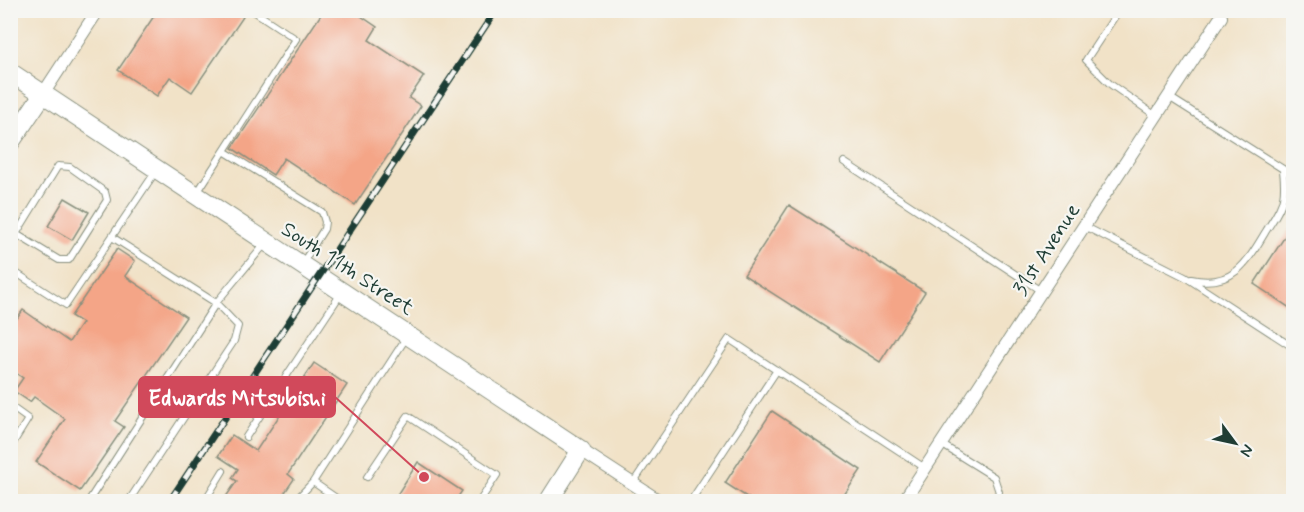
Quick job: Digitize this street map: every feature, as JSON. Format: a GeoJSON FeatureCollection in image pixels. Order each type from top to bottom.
{"type":"FeatureCollection","features":[{"type":"Feature","properties":{"kind":"street"},"geometry":{"type":"LineString","coordinates":[[10,143],[98,10]]}},
{"type":"Feature","properties":{"kind":"street","name":"31st Avenue"},"geometry":{"type":"LineString","coordinates":[[903,501],[1222,14]]}},
{"type":"Feature","properties":{"kind":"street","name":"South 11th Street"},"geometry":{"type":"LineString","coordinates":[[10,72],[661,501]]}},
{"type":"Feature","properties":{"kind":"street"},"geometry":{"type":"LineString","coordinates":[[548,501],[581,450]]}},
{"type":"Feature","properties":{"kind":"lane"},"geometry":{"type":"LineString","coordinates":[[196,195],[296,39],[252,10]]}},
{"type":"Feature","properties":{"kind":"lane"},"geometry":{"type":"LineString","coordinates":[[1119,10],[1086,60],[1110,84],[1156,116]]}},
{"type":"Feature","properties":{"kind":"lane"},"geometry":{"type":"LineString","coordinates":[[1169,97],[1293,176]]}},
{"type":"Feature","properties":{"kind":"lane"},"geometry":{"type":"LineString","coordinates":[[224,151],[322,212],[325,222],[324,229],[302,264]]}},
{"type":"Feature","properties":{"kind":"lane"},"geometry":{"type":"LineString","coordinates":[[844,162],[1041,291]]}},
{"type":"Feature","properties":{"kind":"lane"},"geometry":{"type":"LineString","coordinates":[[10,244],[16,234],[58,166],[70,167],[105,192],[107,200],[69,260],[59,260],[16,234]]}},
{"type":"Feature","properties":{"kind":"lane"},"geometry":{"type":"LineString","coordinates":[[10,269],[66,305],[157,169]]}},
{"type":"Feature","properties":{"kind":"lane"},"geometry":{"type":"LineString","coordinates":[[1185,277],[1206,282],[1216,281],[1239,270],[1251,256],[1280,209],[1283,197],[1283,170]]}},
{"type":"Feature","properties":{"kind":"lane"},"geometry":{"type":"LineString","coordinates":[[1084,226],[1185,277],[1293,348]]}},
{"type":"Feature","properties":{"kind":"lane"},"geometry":{"type":"LineString","coordinates":[[112,237],[216,303],[238,326],[234,341],[128,501]]}},
{"type":"Feature","properties":{"kind":"lane"},"geometry":{"type":"LineString","coordinates":[[88,501],[216,303],[267,242]]}},
{"type":"Feature","properties":{"kind":"lane"},"geometry":{"type":"LineString","coordinates":[[246,437],[342,291]]}},
{"type":"Feature","properties":{"kind":"lane"},"geometry":{"type":"LineString","coordinates":[[294,501],[313,482],[408,334]]}},
{"type":"Feature","properties":{"kind":"lane"},"geometry":{"type":"LineString","coordinates":[[633,483],[729,339],[925,468]]}},
{"type":"Feature","properties":{"kind":"lane"},"geometry":{"type":"LineString","coordinates":[[690,501],[777,370]]}},
{"type":"Feature","properties":{"kind":"lane"},"geometry":{"type":"LineString","coordinates":[[10,406],[28,419],[10,448]]}},
{"type":"Feature","properties":{"kind":"lane"},"geometry":{"type":"LineString","coordinates":[[367,477],[408,416],[497,475],[479,501]]}},
{"type":"Feature","properties":{"kind":"lane"},"geometry":{"type":"LineString","coordinates":[[941,444],[994,477],[999,492],[993,501]]}},
{"type":"Feature","properties":{"kind":"lane"},"geometry":{"type":"LineString","coordinates":[[204,501],[223,471]]}},
{"type":"Feature","properties":{"kind":"lane"},"geometry":{"type":"LineString","coordinates":[[313,482],[342,501]]}},
{"type":"Feature","properties":{"kind":"building"},"geometry":{"type":"Polygon","coordinates":[[[158,10],[234,10],[243,17],[192,92],[170,77],[157,96],[118,70],[158,10]]]}},
{"type":"Feature","properties":{"kind":"building"},"geometry":{"type":"Polygon","coordinates":[[[324,10],[352,10],[377,27],[369,40],[424,76],[409,98],[421,106],[355,205],[284,158],[273,175],[232,148],[324,10]]]}},
{"type":"Feature","properties":{"kind":"building"},"geometry":{"type":"Polygon","coordinates":[[[65,198],[89,212],[72,240],[48,226],[65,198]]]}},
{"type":"Feature","properties":{"kind":"building"},"geometry":{"type":"Polygon","coordinates":[[[789,205],[925,292],[880,362],[744,275],[789,205]]]}},
{"type":"Feature","properties":{"kind":"building"},"geometry":{"type":"Polygon","coordinates":[[[1293,224],[1293,310],[1254,284],[1293,224]]]}},
{"type":"Feature","properties":{"kind":"building"},"geometry":{"type":"Polygon","coordinates":[[[117,249],[135,261],[125,276],[186,317],[115,421],[124,427],[80,491],[36,462],[65,419],[34,397],[30,402],[14,391],[23,378],[10,369],[10,328],[23,310],[69,342],[82,323],[71,316],[117,249]]]}},
{"type":"Feature","properties":{"kind":"building"},"geometry":{"type":"Polygon","coordinates":[[[314,363],[347,385],[288,474],[294,479],[279,501],[223,501],[237,481],[232,478],[238,469],[218,456],[232,435],[256,451],[314,363]]]}},
{"type":"Feature","properties":{"kind":"building"},"geometry":{"type":"Polygon","coordinates":[[[772,411],[861,470],[840,501],[753,501],[725,483],[772,411]]]}},
{"type":"Feature","properties":{"kind":"building"},"geometry":{"type":"Polygon","coordinates":[[[418,462],[462,491],[455,501],[393,501],[418,462]]]}},
{"type":"Feature","properties":{"kind":"railway"},"geometry":{"type":"LineString","coordinates":[[169,502],[496,10]]}},
{"type":"Feature","properties":{"kind":"place","name":"Edwards Mitsubishi"},"geometry":{"type":"Point","coordinates":[424,477]}}]}
